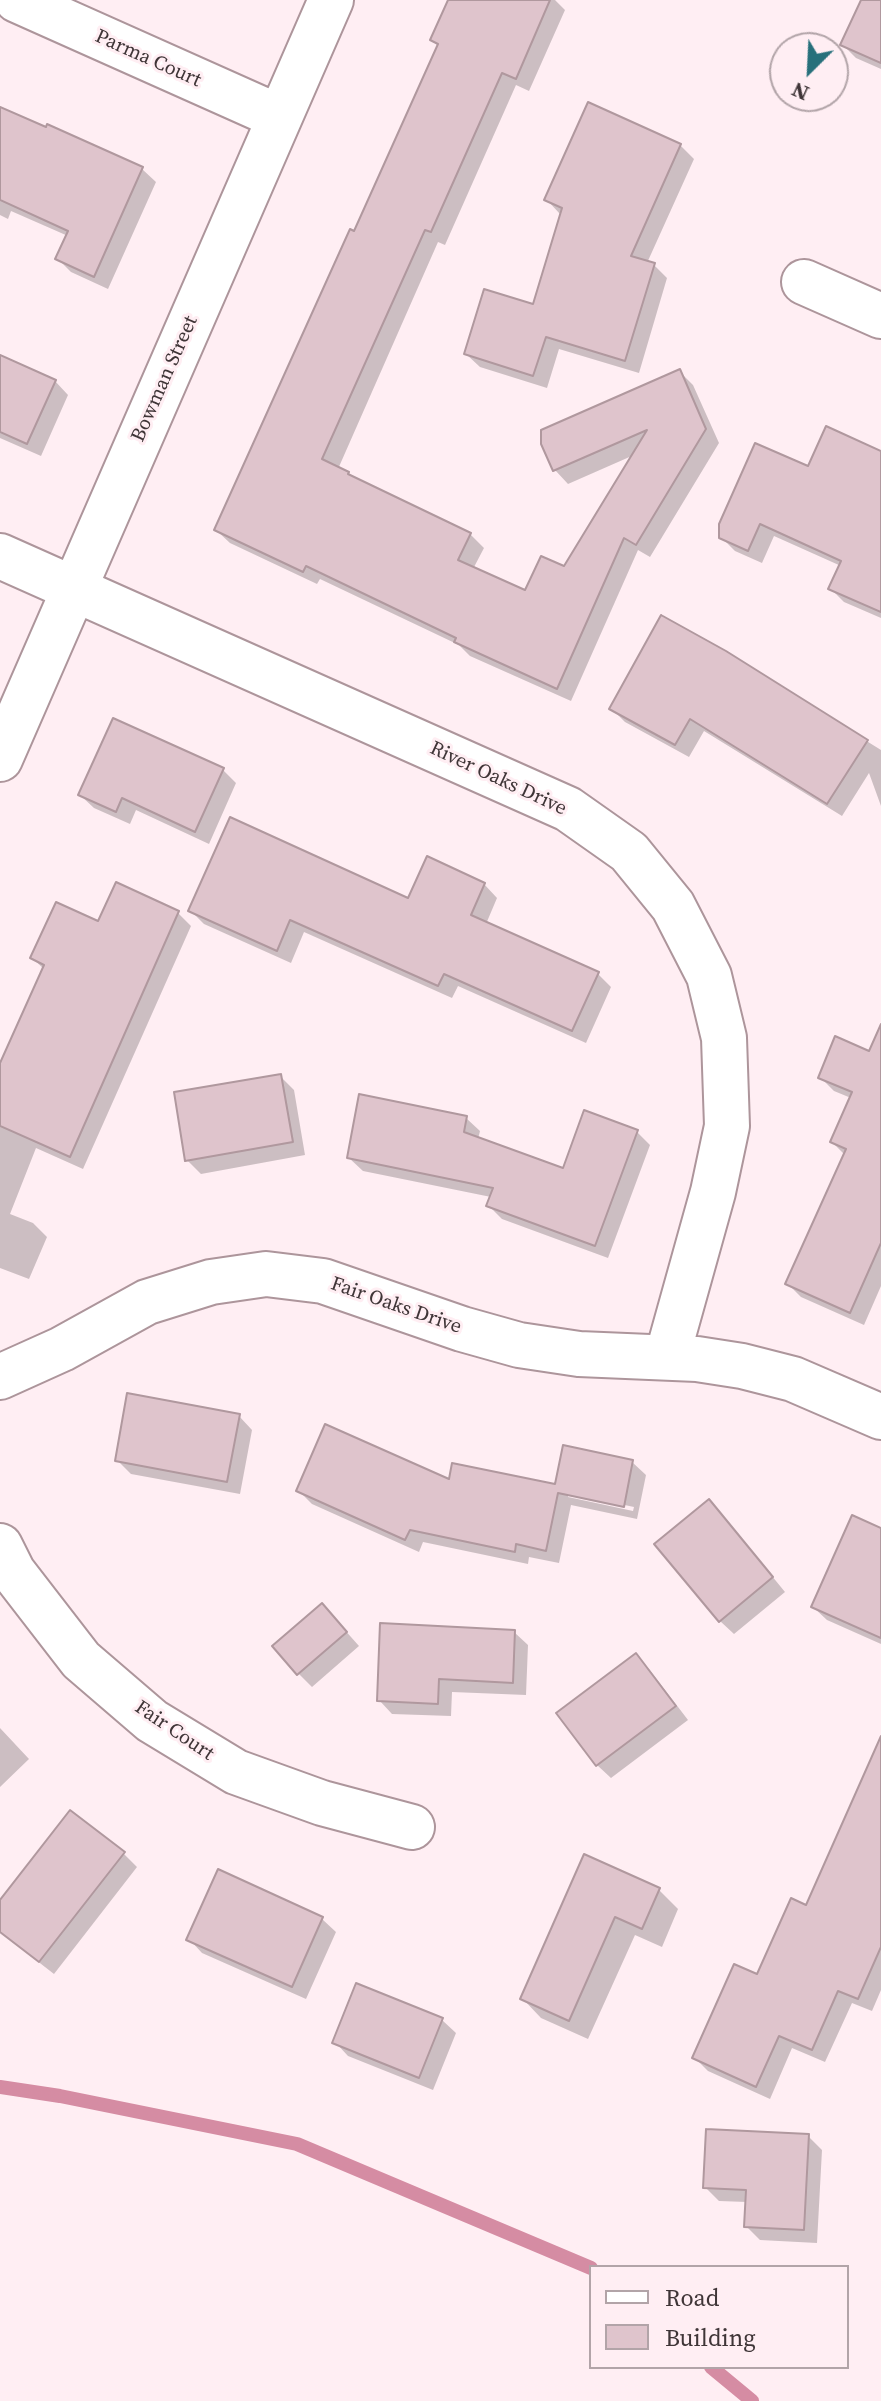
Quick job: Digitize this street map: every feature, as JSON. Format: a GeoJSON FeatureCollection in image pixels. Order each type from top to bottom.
{"type":"FeatureCollection","features":[{"type":"Feature","properties":{"kind":"street","name":"Parma Court"},"geometry":{"type":"LineString","coordinates":[[17,0],[279,117]]}},
{"type":"Feature","properties":{"kind":"street","name":"Bowman Street"},"geometry":{"type":"LineString","coordinates":[[0,759],[331,0]]}},
{"type":"Feature","properties":{"kind":"street"},"geometry":{"type":"LineString","coordinates":[[804,282],[881,316]]}},
{"type":"Feature","properties":{"kind":"street","name":"River Oaks Drive"},"geometry":{"type":"LineString","coordinates":[[0,556],[568,809],[629,852],[673,906],[709,976],[724,1038],[727,1126],[713,1192],[667,1357]]}},
{"type":"Feature","properties":{"kind":"street","name":"Fair Oaks Drive"},"geometry":{"type":"LineString","coordinates":[[0,1377],[62,1349],[147,1302],[211,1282],[266,1274],[323,1281],[462,1329],[519,1345],[579,1354],[697,1359],[742,1366],[793,1379],[881,1417]]}},
{"type":"Feature","properties":{"kind":"street","name":"Fair Court"},"geometry":{"type":"LineString","coordinates":[[0,1546],[13,1572],[81,1660],[152,1721],[236,1772],[322,1803],[412,1827]]}},
{"type":"Feature","properties":{"kind":"building"},"geometry":{"type":"Polygon","coordinates":[[[448,0],[550,0],[516,79],[502,73],[431,232],[425,230],[322,459],[471,533],[458,560],[525,590],[541,556],[564,566],[647,430],[553,471],[541,444],[541,430],[680,369],[706,429],[636,545],[624,538],[557,689],[454,642],[456,638],[306,566],[303,572],[214,530],[350,229],[354,231],[438,44],[430,40],[448,0]]]}},
{"type":"Feature","properties":{"kind":"building"},"geometry":{"type":"Polygon","coordinates":[[[861,0],[881,0],[881,63],[849,49],[849,32],[846,32],[861,0]]]}},
{"type":"Feature","properties":{"kind":"building"},"geometry":{"type":"Polygon","coordinates":[[[588,102],[681,144],[631,256],[655,263],[625,361],[546,337],[533,376],[464,354],[484,289],[533,304],[562,208],[544,200],[588,102]]]}},
{"type":"Feature","properties":{"kind":"building"},"geometry":{"type":"Polygon","coordinates":[[[0,107],[46,127],[47,124],[143,167],[94,277],[55,259],[68,231],[0,200],[0,107]]]}},
{"type":"Feature","properties":{"kind":"building"},"geometry":{"type":"Polygon","coordinates":[[[0,355],[56,380],[27,444],[0,432],[0,355]]]}},
{"type":"Feature","properties":{"kind":"building"},"geometry":{"type":"Polygon","coordinates":[[[826,426],[881,451],[881,612],[828,589],[841,561],[760,524],[748,551],[719,538],[719,524],[755,443],[808,466],[826,426]]]}},
{"type":"Feature","properties":{"kind":"building"},"geometry":{"type":"Polygon","coordinates":[[[661,615],[726,651],[868,740],[827,804],[690,719],[675,745],[609,709],[661,615]]]}},
{"type":"Feature","properties":{"kind":"building"},"geometry":{"type":"Polygon","coordinates":[[[113,718],[224,768],[195,832],[122,798],[116,812],[78,795],[113,718]]]}},
{"type":"Feature","properties":{"kind":"building"},"geometry":{"type":"Polygon","coordinates":[[[230,817],[408,898],[427,856],[485,883],[471,915],[599,972],[572,1031],[444,974],[438,986],[290,920],[277,951],[188,911],[230,817]]]}},
{"type":"Feature","properties":{"kind":"building"},"geometry":{"type":"Polygon","coordinates":[[[116,882],[179,911],[70,1157],[0,1126],[0,1063],[44,965],[30,958],[56,902],[98,921],[116,882]]]}},
{"type":"Feature","properties":{"kind":"building"},"geometry":{"type":"Polygon","coordinates":[[[881,1024],[881,1243],[850,1313],[785,1284],[846,1149],[830,1142],[852,1092],[818,1078],[835,1036],[869,1051],[881,1024]]]}},
{"type":"Feature","properties":{"kind":"building"},"geometry":{"type":"Polygon","coordinates":[[[281,1074],[293,1142],[185,1161],[174,1092],[281,1074]]]}},
{"type":"Feature","properties":{"kind":"building"},"geometry":{"type":"Polygon","coordinates":[[[359,1094],[467,1116],[464,1132],[563,1168],[584,1110],[638,1130],[595,1246],[486,1206],[493,1188],[347,1158],[359,1094]]]}},
{"type":"Feature","properties":{"kind":"building"},"geometry":{"type":"Polygon","coordinates":[[[127,1393],[240,1414],[227,1482],[115,1461],[127,1393]]]}},
{"type":"Feature","properties":{"kind":"building"},"geometry":{"type":"Polygon","coordinates":[[[325,1424],[449,1479],[452,1463],[555,1484],[563,1445],[633,1460],[624,1507],[558,1493],[546,1551],[516,1544],[515,1552],[410,1530],[405,1540],[296,1491],[325,1424]]]}},
{"type":"Feature","properties":{"kind":"building"},"geometry":{"type":"Polygon","coordinates":[[[709,1499],[773,1577],[719,1622],[654,1544],[709,1499]]]}},
{"type":"Feature","properties":{"kind":"building"},"geometry":{"type":"Polygon","coordinates":[[[852,1515],[881,1528],[881,1638],[811,1607],[852,1515]]]}},
{"type":"Feature","properties":{"kind":"building"},"geometry":{"type":"Polygon","coordinates":[[[322,1603],[347,1632],[297,1675],[272,1646],[322,1603]]]}},
{"type":"Feature","properties":{"kind":"building"},"geometry":{"type":"Polygon","coordinates":[[[380,1623],[515,1630],[513,1683],[439,1679],[438,1704],[377,1701],[380,1623]]]}},
{"type":"Feature","properties":{"kind":"building"},"geometry":{"type":"Polygon","coordinates":[[[636,1653],[676,1706],[596,1766],[556,1713],[636,1653]]]}},
{"type":"Feature","properties":{"kind":"building"},"geometry":{"type":"Polygon","coordinates":[[[881,1736],[881,1947],[858,1999],[838,1991],[812,2050],[779,2036],[756,2087],[692,2058],[734,1964],[757,1974],[791,1898],[806,1905],[881,1736]]]}},
{"type":"Feature","properties":{"kind":"building"},"geometry":{"type":"Polygon","coordinates":[[[70,1810],[125,1852],[39,1962],[0,1932],[0,1900],[70,1810]]]}},
{"type":"Feature","properties":{"kind":"building"},"geometry":{"type":"Polygon","coordinates":[[[584,1854],[660,1888],[642,1929],[615,1917],[569,2021],[520,1999],[584,1854]]]}},
{"type":"Feature","properties":{"kind":"building"},"geometry":{"type":"Polygon","coordinates":[[[218,1869],[323,1917],[292,1987],[186,1940],[218,1869]]]}},
{"type":"Feature","properties":{"kind":"building"},"geometry":{"type":"Polygon","coordinates":[[[356,1983],[443,2018],[419,2078],[332,2043],[356,1983]]]}},
{"type":"Feature","properties":{"kind":"building"},"geometry":{"type":"Polygon","coordinates":[[[706,2129],[809,2134],[804,2230],[744,2227],[746,2190],[703,2188],[706,2129]]]}},
{"type":"Feature","properties":{"kind":"waterway"},"geometry":{"type":"LineString","coordinates":[[0,2087],[60,2096],[297,2144],[589,2267]]}},
{"type":"Feature","properties":{"kind":"waterway"},"geometry":{"type":"LineString","coordinates":[[713,2369],[752,2401]]}}]}
